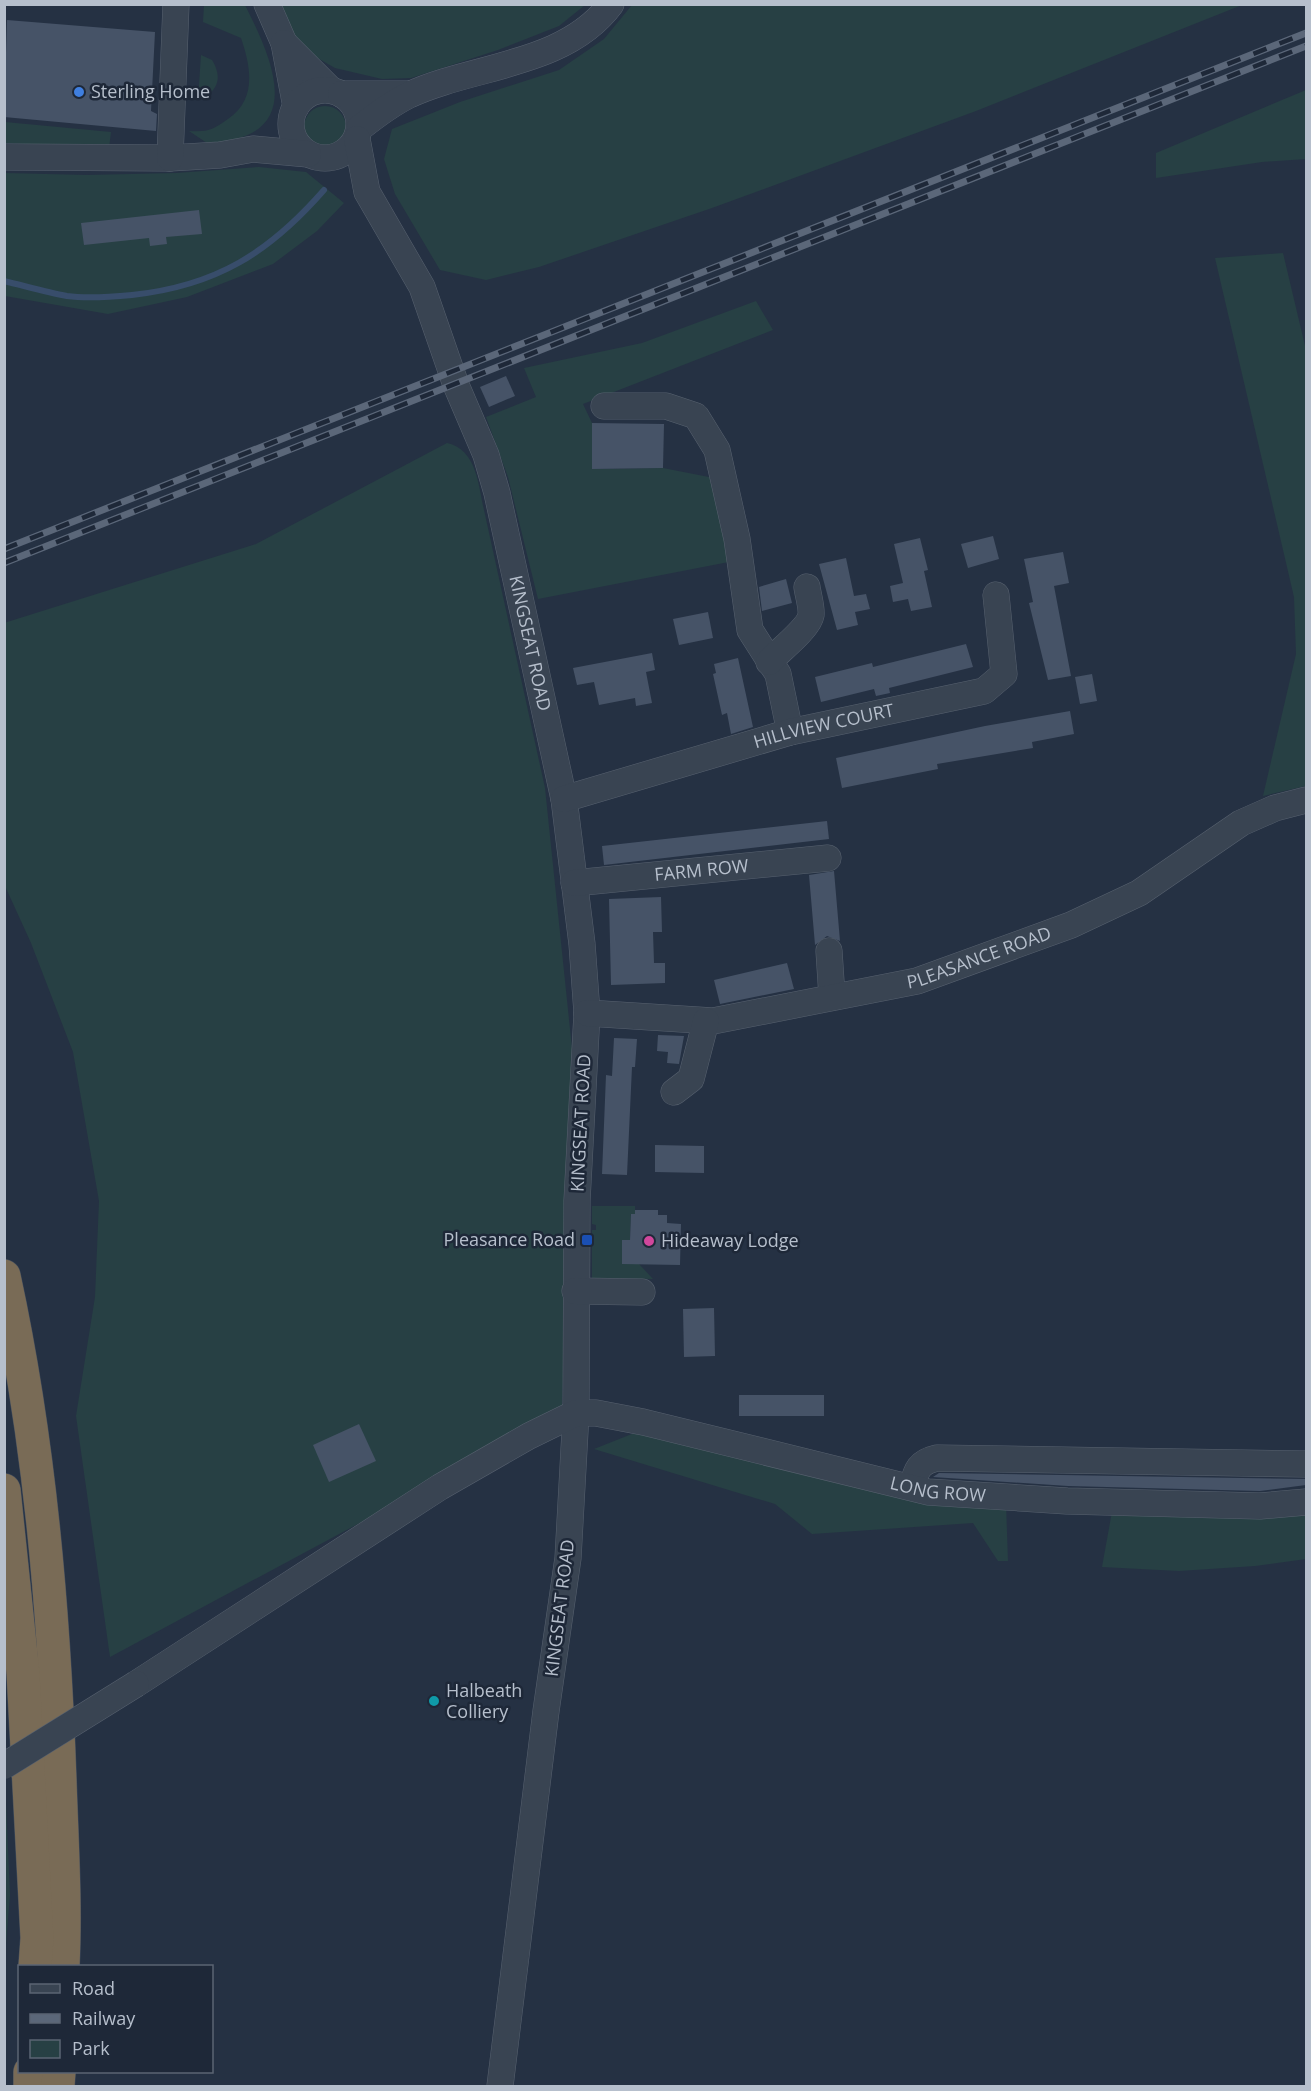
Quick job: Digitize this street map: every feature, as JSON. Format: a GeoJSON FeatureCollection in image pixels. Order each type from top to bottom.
{"type":"FeatureCollection","features":[{"type":"Feature","properties":{"kind":"highway"},"geometry":{"type":"LineString","coordinates":[[4,1276],[27,1405],[46,1547],[56,1666],[63,1965]]}},
{"type":"Feature","properties":{"kind":"highway"},"geometry":{"type":"LineString","coordinates":[[4,1490],[23,1673],[37,1938],[35,1965]]}},
{"type":"Feature","properties":{"kind":"street"},"geometry":{"type":"LineString","coordinates":[[170,158],[176,4]]}},
{"type":"Feature","properties":{"kind":"street","name":"KINGSEAT ROAD"},"geometry":{"type":"LineString","coordinates":[[267,4],[284,43],[295,110],[291,127],[293,137],[314,156],[367,192]]}},
{"type":"Feature","properties":{"kind":"street"},"geometry":{"type":"LineString","coordinates":[[4,157],[170,158],[220,155],[253,149],[331,158],[342,154],[358,134],[386,108],[410,94],[550,49],[590,25],[611,4]]}},
{"type":"Feature","properties":{"kind":"street","name":"KINGSEAT ROAD"},"geometry":{"type":"LineString","coordinates":[[284,43],[356,108],[367,192],[422,287],[456,385],[486,455],[510,551],[564,799],[574,883],[587,1013],[575,1291],[576,1413],[568,1558],[546,1711],[500,2086]]}},
{"type":"Feature","properties":{"kind":"street"},"geometry":{"type":"LineString","coordinates":[[253,149],[311,93],[410,94]]}},
{"type":"Feature","properties":{"kind":"street"},"geometry":{"type":"LineString","coordinates":[[604,406],[666,406],[696,416],[717,450],[726,480],[750,630],[778,674],[790,732]]}},
{"type":"Feature","properties":{"kind":"street"},"geometry":{"type":"LineString","coordinates":[[769,662],[807,625],[812,614],[807,587]]}},
{"type":"Feature","properties":{"kind":"street","name":"HILLVIEW COURT"},"geometry":{"type":"LineString","coordinates":[[564,799],[790,732],[984,692],[1004,674],[996,595]]}},
{"type":"Feature","properties":{"kind":"street","name":"PLEASANCE ROAD"},"geometry":{"type":"LineString","coordinates":[[587,1013],[706,1021],[917,981],[1071,925],[1139,893],[1241,823],[1275,808],[1306,800]]}},
{"type":"Feature","properties":{"kind":"street","name":"FARM ROW"},"geometry":{"type":"LineString","coordinates":[[574,883],[828,858]]}},
{"type":"Feature","properties":{"kind":"street"},"geometry":{"type":"LineString","coordinates":[[829,951],[841,996]]}},
{"type":"Feature","properties":{"kind":"street"},"geometry":{"type":"LineString","coordinates":[[674,1092],[690,1079],[706,1021]]}},
{"type":"Feature","properties":{"kind":"street"},"geometry":{"type":"LineString","coordinates":[[575,1291],[642,1292]]}},
{"type":"Feature","properties":{"kind":"street"},"geometry":{"type":"LineString","coordinates":[[4,1766],[136,1684],[440,1487],[529,1436],[576,1413]]}},
{"type":"Feature","properties":{"kind":"street","name":"LONG ROW"},"geometry":{"type":"LineString","coordinates":[[576,1413],[596,1413],[643,1422],[912,1488],[997,1498],[1067,1501],[1260,1506],[1306,1502]]}},
{"type":"Feature","properties":{"kind":"street"},"geometry":{"type":"LineString","coordinates":[[912,1488],[917,1468],[926,1461],[938,1458],[1306,1464]]}},
{"type":"Feature","properties":{"kind":"green space"},"geometry":{"type":"Polygon","coordinates":[[[204,5],[245,5],[266,51],[273,74],[275,95],[271,113],[259,128],[239,138],[207,143],[189,131],[206,131],[214,128],[237,111],[244,102],[247,92],[249,71],[241,38],[203,22],[204,5]]]}},
{"type":"Feature","properties":{"kind":"green space"},"geometry":{"type":"Polygon","coordinates":[[[278,5],[585,5],[559,26],[498,50],[411,78],[382,79],[335,68],[314,56],[299,45],[278,5]]]}},
{"type":"Feature","properties":{"kind":"green space"},"geometry":{"type":"Polygon","coordinates":[[[632,5],[1242,5],[976,111],[712,208],[539,267],[486,280],[440,270],[395,194],[384,159],[392,129],[460,102],[559,70],[604,39],[632,5]]]}},
{"type":"Feature","properties":{"kind":"green space"},"geometry":{"type":"Polygon","coordinates":[[[201,55],[212,60],[218,78],[214,89],[198,100],[201,55]]]}},
{"type":"Feature","properties":{"kind":"green space"},"geometry":{"type":"Polygon","coordinates":[[[1306,90],[1306,159],[1262,162],[1156,178],[1156,153],[1306,90]]]}},
{"type":"Feature","properties":{"kind":"green space"},"geometry":{"type":"Polygon","coordinates":[[[325,106],[340,112],[346,127],[340,142],[325,148],[310,142],[304,127],[310,112],[325,106]]]}},
{"type":"Feature","properties":{"kind":"green space"},"geometry":{"type":"Polygon","coordinates":[[[5,122],[111,132],[109,148],[5,143],[5,122]]]}},
{"type":"Feature","properties":{"kind":"green space"},"geometry":{"type":"Polygon","coordinates":[[[259,167],[306,172],[344,203],[317,231],[273,264],[187,297],[108,314],[5,296],[4,173],[87,175],[176,173],[259,167]]]}},
{"type":"Feature","properties":{"kind":"green space"},"geometry":{"type":"Polygon","coordinates":[[[1283,253],[1306,350],[1306,786],[1263,796],[1296,654],[1294,597],[1215,258],[1283,253]]]}},
{"type":"Feature","properties":{"kind":"green space"},"geometry":{"type":"Polygon","coordinates":[[[756,301],[773,330],[583,404],[592,423],[593,469],[663,468],[719,479],[734,561],[538,599],[508,477],[486,417],[536,397],[524,368],[642,343],[756,301]]]}},
{"type":"Feature","properties":{"kind":"green space"},"geometry":{"type":"Polygon","coordinates":[[[447,443],[465,453],[478,479],[545,788],[573,1058],[562,1408],[449,1475],[110,1657],[76,1416],[95,1297],[99,1201],[73,1052],[31,943],[5,886],[4,623],[256,544],[447,443]]]}},
{"type":"Feature","properties":{"kind":"green space"},"geometry":{"type":"Polygon","coordinates":[[[592,1206],[635,1206],[635,1214],[631,1214],[630,1240],[622,1241],[622,1263],[639,1264],[653,1279],[592,1278],[592,1230],[596,1230],[596,1225],[592,1224],[592,1206]]]}},
{"type":"Feature","properties":{"kind":"green space"},"geometry":{"type":"Polygon","coordinates":[[[642,1430],[1006,1503],[1008,1561],[998,1561],[973,1523],[812,1534],[775,1504],[594,1449],[642,1430]]]}},
{"type":"Feature","properties":{"kind":"green space"},"geometry":{"type":"Polygon","coordinates":[[[1113,1506],[1306,1511],[1306,1559],[1255,1566],[1179,1571],[1102,1567],[1113,1506]]]}},
{"type":"Feature","properties":{"kind":"green space"},"geometry":{"type":"Polygon","coordinates":[[[4,1780],[10,1895],[5,1956],[4,1780]]]}},
{"type":"Feature","properties":{"kind":"building","name":"Sterling Home"},"geometry":{"type":"Polygon","coordinates":[[[7,20],[155,32],[151,111],[157,114],[156,131],[4,117],[7,20]]]}},
{"type":"Feature","properties":{"kind":"building"},"geometry":{"type":"Polygon","coordinates":[[[199,210],[202,234],[166,237],[167,244],[150,246],[149,238],[84,245],[81,223],[199,210]]]}},
{"type":"Feature","properties":{"kind":"building"},"geometry":{"type":"Polygon","coordinates":[[[506,376],[515,396],[489,407],[480,387],[506,376]]]}},
{"type":"Feature","properties":{"kind":"building"},"geometry":{"type":"Polygon","coordinates":[[[592,423],[664,424],[663,468],[592,469],[592,423]]]}},
{"type":"Feature","properties":{"kind":"building"},"geometry":{"type":"Polygon","coordinates":[[[993,536],[999,559],[968,568],[961,544],[993,536]]]}},
{"type":"Feature","properties":{"kind":"building"},"geometry":{"type":"Polygon","coordinates":[[[920,538],[928,570],[924,571],[932,607],[911,611],[908,599],[893,602],[890,586],[903,583],[894,544],[920,538]]]}},
{"type":"Feature","properties":{"kind":"building"},"geometry":{"type":"Polygon","coordinates":[[[1063,552],[1069,583],[1054,586],[1071,676],[1048,680],[1029,603],[1033,602],[1024,559],[1063,552]]]}},
{"type":"Feature","properties":{"kind":"building"},"geometry":{"type":"Polygon","coordinates":[[[846,558],[854,596],[866,594],[870,609],[855,612],[858,625],[837,630],[819,564],[846,558]]]}},
{"type":"Feature","properties":{"kind":"building"},"geometry":{"type":"Polygon","coordinates":[[[786,579],[792,603],[762,611],[759,587],[786,579]]]}},
{"type":"Feature","properties":{"kind":"building"},"geometry":{"type":"Polygon","coordinates":[[[708,612],[713,638],[679,645],[673,619],[708,612]]]}},
{"type":"Feature","properties":{"kind":"building"},"geometry":{"type":"Polygon","coordinates":[[[966,644],[973,667],[889,688],[890,693],[876,696],[874,689],[821,702],[815,677],[872,663],[873,667],[966,644]]]}},
{"type":"Feature","properties":{"kind":"building"},"geometry":{"type":"Polygon","coordinates":[[[652,653],[655,670],[646,672],[652,703],[636,706],[635,698],[599,705],[594,682],[577,685],[573,668],[652,653]]]}},
{"type":"Feature","properties":{"kind":"building"},"geometry":{"type":"Polygon","coordinates":[[[738,658],[753,727],[731,734],[727,713],[722,715],[713,674],[716,673],[714,664],[738,658]]]}},
{"type":"Feature","properties":{"kind":"building"},"geometry":{"type":"Polygon","coordinates":[[[1092,674],[1097,701],[1080,704],[1075,677],[1092,674]]]}},
{"type":"Feature","properties":{"kind":"building"},"geometry":{"type":"Polygon","coordinates":[[[1070,711],[1074,734],[1032,742],[1033,748],[937,764],[938,769],[842,788],[836,758],[985,726],[1070,711]]]}},
{"type":"Feature","properties":{"kind":"building"},"geometry":{"type":"Polygon","coordinates":[[[827,821],[829,839],[604,865],[602,846],[827,821]]]}},
{"type":"Feature","properties":{"kind":"building"},"geometry":{"type":"Polygon","coordinates":[[[834,871],[840,941],[827,936],[815,945],[809,875],[834,871]]]}},
{"type":"Feature","properties":{"kind":"building"},"geometry":{"type":"Polygon","coordinates":[[[661,897],[662,932],[653,932],[654,963],[665,963],[665,983],[611,985],[609,899],[661,897]]]}},
{"type":"Feature","properties":{"kind":"building"},"geometry":{"type":"Polygon","coordinates":[[[787,963],[794,989],[720,1004],[714,980],[787,963]]]}},
{"type":"Feature","properties":{"kind":"building"},"geometry":{"type":"Polygon","coordinates":[[[658,1035],[684,1036],[679,1064],[667,1063],[668,1052],[657,1051],[658,1035]]]}},
{"type":"Feature","properties":{"kind":"building"},"geometry":{"type":"Polygon","coordinates":[[[614,1038],[637,1039],[635,1067],[632,1067],[627,1175],[602,1174],[606,1075],[612,1076],[614,1038]]]}},
{"type":"Feature","properties":{"kind":"building"},"geometry":{"type":"Polygon","coordinates":[[[655,1145],[704,1146],[704,1173],[655,1172],[655,1145]]]}},
{"type":"Feature","properties":{"kind":"building"},"geometry":{"type":"Polygon","coordinates":[[[635,1210],[658,1210],[658,1215],[667,1215],[667,1223],[681,1224],[680,1265],[622,1264],[622,1240],[630,1240],[631,1214],[635,1214],[635,1210]]]}},
{"type":"Feature","properties":{"kind":"building"},"geometry":{"type":"Polygon","coordinates":[[[714,1308],[715,1356],[684,1357],[683,1309],[714,1308]]]}},
{"type":"Feature","properties":{"kind":"building"},"geometry":{"type":"Polygon","coordinates":[[[739,1395],[824,1395],[824,1416],[739,1416],[739,1395]]]}},
{"type":"Feature","properties":{"kind":"building"},"geometry":{"type":"Polygon","coordinates":[[[359,1424],[376,1461],[329,1482],[313,1445],[359,1424]]]}},
{"type":"Feature","properties":{"kind":"building"},"geometry":{"type":"Polygon","coordinates":[[[939,1473],[1306,1479],[1306,1485],[1260,1491],[1068,1486],[933,1477],[939,1473]]]}},
{"type":"Feature","properties":{"kind":"waterway"},"geometry":{"type":"LineString","coordinates":[[4,281],[67,296],[91,298],[132,295],[190,284],[239,263],[261,249],[283,232],[324,190]]}},
{"type":"Feature","properties":{"kind":"railway"},"geometry":{"type":"LineString","coordinates":[[4,549],[1306,33]]}},
{"type":"Feature","properties":{"kind":"railway"},"geometry":{"type":"LineString","coordinates":[[4,563],[1306,46]]}},
{"type":"Feature","properties":{"kind":"place","name":"Sterling Home"},"geometry":{"type":"Point","coordinates":[79,92]}},
{"type":"Feature","properties":{"kind":"place","name":"Pleasance Road"},"geometry":{"type":"Point","coordinates":[587,1240]}},
{"type":"Feature","properties":{"kind":"place","name":"Hideaway Lodge"},"geometry":{"type":"Point","coordinates":[649,1241]}},
{"type":"Feature","properties":{"kind":"place","name":"Halbeath Colliery"},"geometry":{"type":"Point","coordinates":[434,1701]}}]}
